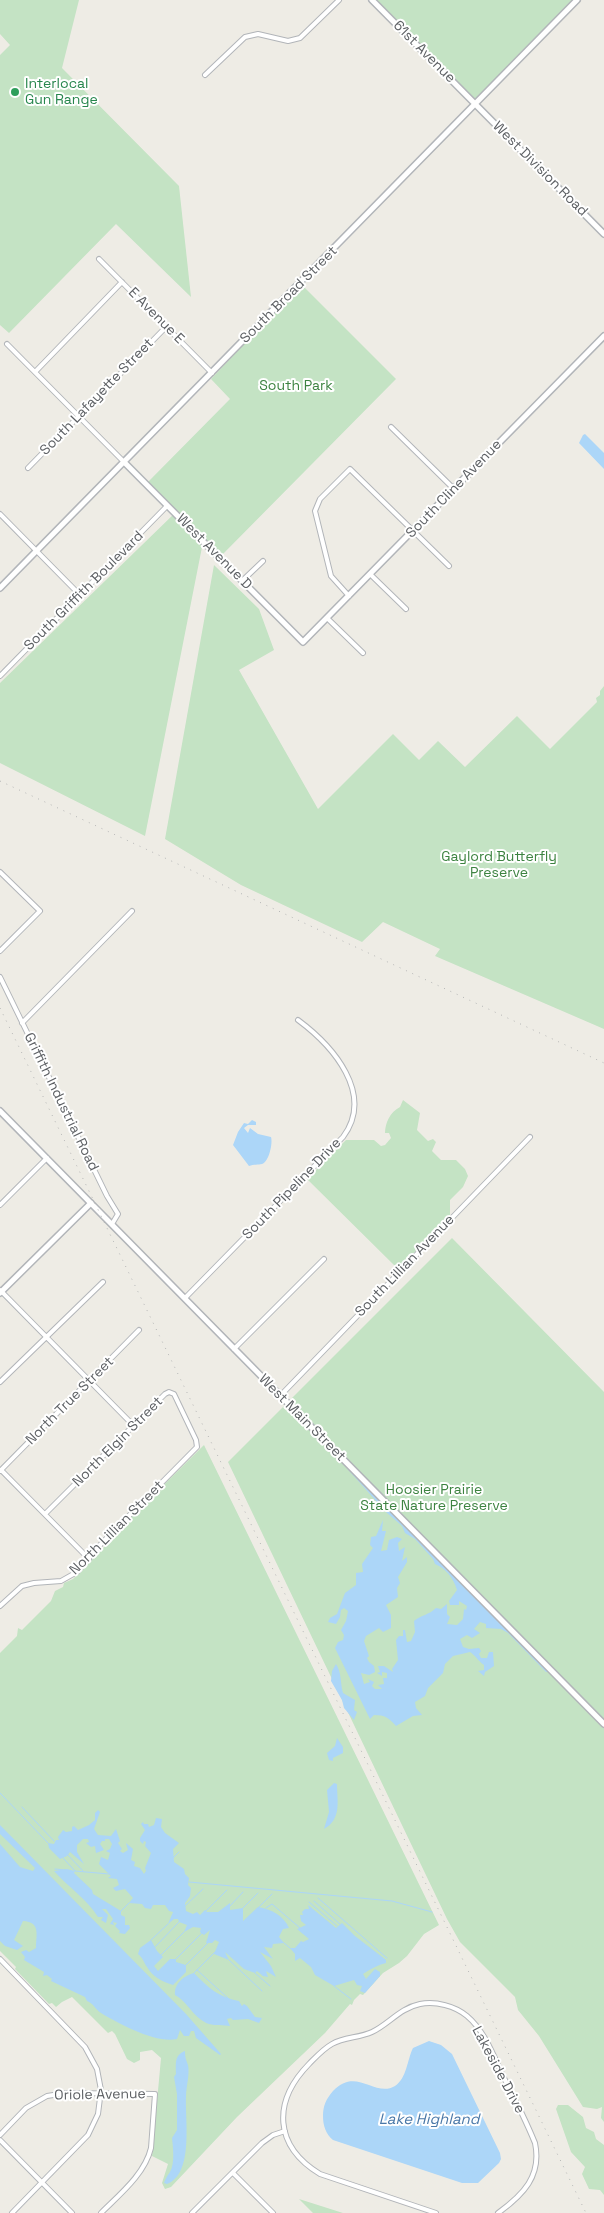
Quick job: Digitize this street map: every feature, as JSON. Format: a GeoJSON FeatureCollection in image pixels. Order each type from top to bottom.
{"type":"FeatureCollection","features":[{"type":"Feature","properties":{"kind":"street"},"geometry":{"type":"LineString","coordinates":[[205,75],[245,37],[258,34],[288,42],[300,38],[339,0]]}},
{"type":"Feature","properties":{"kind":"street","name":"61st Avenue"},"geometry":{"type":"LineString","coordinates":[[372,0],[475,105]]}},
{"type":"Feature","properties":{"kind":"street","name":"South Broad Street"},"geometry":{"type":"LineString","coordinates":[[0,588],[577,0]]}},
{"type":"Feature","properties":{"kind":"street","name":"West Division Road"},"geometry":{"type":"LineString","coordinates":[[475,105],[604,234]]}},
{"type":"Feature","properties":{"kind":"street","name":"E Avenue E"},"geometry":{"type":"LineString","coordinates":[[99,259],[212,373]]}},
{"type":"Feature","properties":{"kind":"street"},"geometry":{"type":"LineString","coordinates":[[35,372],[122,282]]}},
{"type":"Feature","properties":{"kind":"street","name":"South Lafayette Street"},"geometry":{"type":"LineString","coordinates":[[28,468],[166,327]]}},
{"type":"Feature","properties":{"kind":"street","name":"South Cline Avenue"},"geometry":{"type":"LineString","coordinates":[[303,642],[604,336]]}},
{"type":"Feature","properties":{"kind":"street"},"geometry":{"type":"LineString","coordinates":[[7,344],[124,462]]}},
{"type":"Feature","properties":{"kind":"street"},"geometry":{"type":"LineString","coordinates":[[392,427],[454,489]]}},
{"type":"Feature","properties":{"kind":"street","name":"West Avenue D"},"geometry":{"type":"LineString","coordinates":[[124,462],[303,642]]}},
{"type":"Feature","properties":{"kind":"street"},"geometry":{"type":"LineString","coordinates":[[349,596],[331,576],[315,511],[320,499],[350,469],[449,566]]}},
{"type":"Feature","properties":{"kind":"street","name":"South Griffith Boulevard"},"geometry":{"type":"LineString","coordinates":[[0,676],[168,506]]}},
{"type":"Feature","properties":{"kind":"street"},"geometry":{"type":"LineString","coordinates":[[0,514],[80,595]]}},
{"type":"Feature","properties":{"kind":"street"},"geometry":{"type":"LineString","coordinates":[[242,581],[262,561]]}},
{"type":"Feature","properties":{"kind":"street"},"geometry":{"type":"LineString","coordinates":[[370,574],[406,609]]}},
{"type":"Feature","properties":{"kind":"street"},"geometry":{"type":"LineString","coordinates":[[327,618],[363,652]]}},
{"type":"Feature","properties":{"kind":"street"},"geometry":{"type":"LineString","coordinates":[[0,872],[40,911],[0,951]]}},
{"type":"Feature","properties":{"kind":"street"},"geometry":{"type":"LineString","coordinates":[[22,1023],[132,911]]}},
{"type":"Feature","properties":{"kind":"street","name":"Griffith Industrial Road"},"geometry":{"type":"LineString","coordinates":[[0,977],[106,1196],[118,1214],[112,1224]]}},
{"type":"Feature","properties":{"kind":"street","name":"South Pipeline Drive"},"geometry":{"type":"LineString","coordinates":[[185,1298],[343,1137],[351,1123],[355,1100],[345,1072],[324,1042],[298,1020]]}},
{"type":"Feature","properties":{"kind":"street","name":"West Main Street"},"geometry":{"type":"LineString","coordinates":[[1,1113],[604,1724]]}},
{"type":"Feature","properties":{"kind":"street","name":"South Lillian Avenue"},"geometry":{"type":"LineString","coordinates":[[280,1396],[530,1137]]}},
{"type":"Feature","properties":{"kind":"street"},"geometry":{"type":"LineString","coordinates":[[0,1205],[46,1158]]}},
{"type":"Feature","properties":{"kind":"street"},"geometry":{"type":"LineString","coordinates":[[91,1203],[1,1291],[134,1426]]}},
{"type":"Feature","properties":{"kind":"street"},"geometry":{"type":"LineString","coordinates":[[234,1349],[324,1258]]}},
{"type":"Feature","properties":{"kind":"street"},"geometry":{"type":"LineString","coordinates":[[0,1382],[103,1282]]}},
{"type":"Feature","properties":{"kind":"street","name":"North True Street"},"geometry":{"type":"LineString","coordinates":[[0,1470],[139,1330]]}},
{"type":"Feature","properties":{"kind":"street","name":"North Elgin Street"},"geometry":{"type":"LineString","coordinates":[[45,1514],[165,1394],[171,1392],[175,1396],[197,1445]]}},
{"type":"Feature","properties":{"kind":"street","name":"North Lillian Street"},"geometry":{"type":"LineString","coordinates":[[0,1606],[15,1591],[26,1585],[58,1582],[69,1578],[197,1445]]}},
{"type":"Feature","properties":{"kind":"street"},"geometry":{"type":"LineString","coordinates":[[0,1470],[89,1559]]}},
{"type":"Feature","properties":{"kind":"street"},"geometry":{"type":"LineString","coordinates":[[0,1960],[88,2050],[99,2075],[101,2093],[95,2122],[80,2144],[12,2213]]}},
{"type":"Feature","properties":{"kind":"street","name":"Lakeside Drive"},"geometry":{"type":"LineString","coordinates":[[436,2213],[320,2174],[306,2166],[296,2154],[285,2131],[283,2116],[285,2097],[300,2074],[323,2050],[340,2041],[375,2031],[406,2008],[421,2004],[448,2006],[467,2016],[477,2026],[535,2143],[536,2172],[530,2183],[498,2213]]}},
{"type":"Feature","properties":{"kind":"street","name":"Oriole Avenue"},"geometry":{"type":"LineString","coordinates":[[0,2135],[26,2108],[47,2096],[66,2093],[154,2094],[151,2142],[148,2156],[131,2182],[100,2213]]}},
{"type":"Feature","properties":{"kind":"street"},"geometry":{"type":"LineString","coordinates":[[193,2213],[262,2143],[273,2135],[285,2131]]}},
{"type":"Feature","properties":{"kind":"street"},"geometry":{"type":"LineString","coordinates":[[0,2140],[72,2213]]}},
{"type":"Feature","properties":{"kind":"street"},"geometry":{"type":"LineString","coordinates":[[233,2172],[273,2213]]}},
{"type":"Feature","properties":{"kind":"green space"},"geometry":{"type":"Polygon","coordinates":[[[0,0],[79,0],[62,68],[179,186],[191,297],[116,224],[9,333],[0,325],[0,55],[10,45],[0,34],[0,0]]]}},
{"type":"Feature","properties":{"kind":"green space"},"geometry":{"type":"Polygon","coordinates":[[[371,0],[577,0],[475,105],[371,0]]]}},
{"type":"Feature","properties":{"kind":"green space","name":"South Park"},"geometry":{"type":"Polygon","coordinates":[[[301,284],[396,379],[221,556],[192,528],[203,542],[145,836],[0,763],[0,683],[177,511],[148,482],[230,399],[211,379],[301,284]]]}},
{"type":"Feature","properties":{"kind":"green space","name":"Gaylord Butterfly Preserve"},"geometry":{"type":"Polygon","coordinates":[[[214,565],[259,609],[274,650],[239,670],[318,809],[393,734],[419,760],[438,741],[465,767],[517,716],[550,749],[597,702],[596,698],[600,695],[600,691],[604,686],[604,1029],[435,956],[440,949],[383,922],[362,942],[241,885],[165,839],[214,565]]]}},
{"type":"Feature","properties":{"kind":"green space"},"geometry":{"type":"Polygon","coordinates":[[[403,1100],[420,1113],[417,1130],[428,1141],[433,1139],[436,1142],[432,1151],[441,1160],[456,1160],[465,1169],[468,1176],[463,1187],[450,1200],[450,1216],[398,1269],[307,1179],[346,1140],[374,1140],[381,1146],[385,1145],[391,1138],[389,1133],[385,1133],[387,1122],[393,1112],[400,1107],[403,1100]]]}},
{"type":"Feature","properties":{"kind":"green space","name":"Hoosier Prairie State Nature Preserve"},"geometry":{"type":"Polygon","coordinates":[[[452,1238],[604,1392],[604,2122],[601,2118],[602,2107],[597,2109],[583,2107],[539,2036],[518,2010],[515,1997],[460,1942],[447,1919],[228,1462],[452,1238]]]}},
{"type":"Feature","properties":{"kind":"green space"},"geometry":{"type":"Polygon","coordinates":[[[204,1445],[439,1925],[424,1934],[407,1956],[383,1973],[363,1995],[360,1994],[325,2033],[237,2117],[171,2187],[165,2189],[162,2183],[168,2164],[152,2156],[161,2058],[152,2050],[140,2052],[140,2060],[134,2063],[127,2059],[112,2031],[108,2033],[72,1997],[56,2007],[52,2003],[49,2004],[0,1951],[0,1653],[17,1636],[18,1628],[22,1630],[51,1601],[55,1591],[63,1587],[64,1583],[73,1579],[108,1543],[109,1539],[204,1445]]]}},
{"type":"Feature","properties":{"kind":"green space"},"geometry":{"type":"Polygon","coordinates":[[[558,2105],[568,2105],[583,2117],[586,2128],[594,2132],[596,2139],[604,2145],[604,2195],[600,2190],[589,2189],[582,2174],[585,2167],[571,2152],[556,2109],[558,2105]]]}},
{"type":"Feature","properties":{"kind":"green space"},"geometry":{"type":"Polygon","coordinates":[[[299,2199],[343,2213],[313,2213],[299,2199]]]}},
{"type":"Feature","properties":{"kind":"water"},"geometry":{"type":"Polygon","coordinates":[[[585,434],[604,453],[604,469],[579,443],[585,434]]]}},
{"type":"Feature","properties":{"kind":"water"},"geometry":{"type":"Polygon","coordinates":[[[252,1120],[256,1122],[256,1125],[248,1125],[244,1128],[248,1133],[250,1128],[258,1134],[271,1137],[271,1143],[267,1160],[262,1164],[249,1166],[233,1145],[244,1123],[248,1124],[252,1120]]]}},
{"type":"Feature","properties":{"kind":"water"},"geometry":{"type":"Polygon","coordinates":[[[335,1455],[549,1672],[546,1672],[508,1633],[501,1629],[486,1628],[486,1624],[480,1622],[474,1629],[480,1633],[472,1638],[467,1635],[460,1639],[463,1647],[469,1649],[479,1648],[481,1658],[487,1658],[489,1652],[493,1652],[494,1666],[485,1672],[484,1676],[478,1671],[484,1670],[484,1665],[470,1652],[453,1656],[445,1664],[443,1673],[428,1688],[425,1696],[415,1702],[416,1708],[422,1715],[413,1716],[396,1726],[384,1716],[374,1715],[370,1719],[335,1648],[338,1642],[343,1640],[344,1635],[341,1630],[346,1621],[348,1611],[344,1608],[341,1610],[336,1624],[328,1622],[330,1618],[337,1614],[345,1593],[356,1585],[356,1573],[363,1572],[362,1564],[373,1548],[370,1545],[371,1537],[376,1536],[383,1520],[382,1531],[386,1531],[381,1551],[387,1550],[389,1540],[397,1537],[402,1539],[398,1543],[399,1551],[405,1547],[402,1561],[407,1557],[407,1562],[398,1577],[400,1583],[397,1588],[398,1597],[386,1605],[391,1615],[391,1628],[383,1632],[379,1628],[366,1636],[364,1641],[369,1656],[367,1658],[374,1666],[375,1672],[369,1675],[361,1673],[364,1684],[370,1682],[368,1679],[374,1682],[372,1686],[375,1689],[382,1689],[378,1685],[384,1684],[383,1678],[387,1678],[387,1673],[382,1672],[382,1676],[377,1673],[380,1672],[378,1666],[384,1666],[393,1672],[392,1669],[398,1660],[396,1640],[399,1636],[403,1636],[403,1630],[405,1630],[407,1642],[411,1641],[415,1632],[414,1621],[419,1617],[436,1608],[441,1609],[447,1604],[447,1614],[450,1617],[447,1624],[457,1625],[463,1619],[464,1609],[466,1610],[467,1606],[459,1601],[459,1605],[450,1605],[449,1601],[457,1590],[449,1574],[435,1564],[433,1559],[415,1539],[405,1533],[402,1526],[386,1512],[335,1455]]]}},
{"type":"Feature","properties":{"kind":"water"},"geometry":{"type":"Polygon","coordinates":[[[336,1664],[343,1693],[355,1700],[354,1710],[357,1712],[354,1720],[344,1708],[342,1700],[331,1681],[332,1671],[336,1664]]]}},
{"type":"Feature","properties":{"kind":"water"},"geometry":{"type":"Polygon","coordinates":[[[337,1738],[343,1747],[343,1753],[333,1758],[333,1761],[329,1760],[327,1753],[335,1746],[337,1738]]]}},
{"type":"Feature","properties":{"kind":"water"},"geometry":{"type":"Polygon","coordinates":[[[334,1783],[337,1784],[338,1803],[336,1815],[330,1825],[324,1829],[329,1812],[327,1790],[334,1783]]]}},
{"type":"Feature","properties":{"kind":"water"},"geometry":{"type":"Polygon","coordinates":[[[98,1810],[100,1812],[94,1829],[98,1835],[111,1836],[116,1829],[120,1841],[118,1843],[122,1849],[120,1851],[123,1853],[128,1850],[126,1843],[133,1849],[131,1860],[135,1862],[134,1866],[140,1868],[144,1874],[151,1853],[145,1846],[146,1842],[144,1841],[143,1844],[140,1841],[145,1830],[141,1824],[143,1822],[148,1824],[149,1827],[154,1825],[156,1818],[162,1819],[161,1827],[165,1833],[179,1843],[173,1849],[174,1862],[184,1869],[185,1874],[189,1878],[188,1885],[191,1888],[190,1896],[185,1903],[186,1911],[193,1914],[197,1912],[200,1915],[205,1910],[207,1912],[218,1912],[230,1903],[230,1910],[243,1908],[243,1921],[258,1907],[268,1909],[280,1917],[289,1928],[283,1929],[279,1937],[284,1943],[273,1944],[272,1948],[264,1947],[273,1959],[260,1952],[271,1966],[276,1977],[266,1971],[268,1977],[263,1976],[257,1971],[255,1973],[244,1969],[225,1952],[229,1960],[214,1954],[219,1942],[215,1940],[212,1943],[206,1943],[210,1930],[204,1935],[200,1932],[201,1928],[193,1927],[184,1932],[187,1925],[179,1922],[178,1919],[174,1919],[168,1924],[173,1912],[169,1911],[165,1905],[153,1905],[151,1909],[145,1908],[142,1904],[129,1903],[133,1898],[125,1889],[116,1891],[113,1888],[119,1885],[117,1879],[108,1878],[111,1876],[99,1864],[101,1857],[108,1860],[110,1853],[106,1851],[110,1849],[112,1844],[109,1839],[105,1839],[100,1844],[104,1850],[96,1853],[95,1846],[91,1847],[86,1843],[89,1842],[88,1839],[83,1839],[77,1845],[77,1852],[84,1864],[70,1852],[67,1856],[60,1859],[49,1848],[48,1843],[54,1844],[56,1840],[59,1840],[58,1837],[63,1830],[66,1832],[72,1831],[74,1826],[78,1830],[89,1825],[95,1820],[95,1813],[98,1810]]]}},
{"type":"Feature","properties":{"kind":"water"},"geometry":{"type":"Polygon","coordinates":[[[0,1825],[186,2014],[220,2055],[196,2038],[194,2031],[191,2031],[189,2036],[184,2036],[180,2030],[177,2039],[169,2040],[149,2036],[128,2027],[101,2013],[85,1997],[51,1981],[52,1979],[47,1975],[43,1976],[44,1972],[24,1960],[25,1957],[21,1952],[26,1950],[29,1952],[36,1948],[37,1934],[33,1924],[23,1921],[14,1940],[23,1946],[17,1950],[5,1946],[0,1941],[0,1844],[20,1867],[33,1871],[35,1868],[0,1834],[0,1825]]]}},
{"type":"Feature","properties":{"kind":"water"},"geometry":{"type":"Polygon","coordinates":[[[67,1869],[75,1871],[74,1873],[92,1890],[93,1894],[121,1911],[121,1915],[125,1917],[125,1925],[129,1925],[130,1928],[125,1934],[119,1933],[120,1931],[115,1926],[117,1923],[113,1922],[114,1925],[110,1924],[113,1919],[106,1909],[102,1909],[108,1915],[106,1923],[101,1920],[103,1917],[98,1917],[88,1904],[54,1871],[67,1869]]]}},
{"type":"Feature","properties":{"kind":"water"},"geometry":{"type":"Polygon","coordinates":[[[308,1905],[336,1928],[342,1923],[355,1936],[386,1960],[386,1963],[374,1967],[363,1974],[366,1979],[375,1969],[380,1972],[380,1976],[365,1993],[360,1991],[362,1986],[357,1985],[354,1980],[334,1986],[315,1975],[311,1967],[300,1958],[295,1961],[295,1954],[290,1948],[295,1948],[301,1941],[309,1939],[297,1929],[306,1925],[301,1921],[300,1915],[303,1915],[302,1912],[305,1909],[309,1909],[308,1905]]]}},
{"type":"Feature","properties":{"kind":"water"},"geometry":{"type":"Polygon","coordinates":[[[151,1940],[163,1957],[154,1966],[158,1971],[170,1959],[176,1959],[176,1962],[186,1965],[186,1972],[173,1985],[155,1976],[138,1954],[140,1948],[151,1940]]]}},
{"type":"Feature","properties":{"kind":"water"},"geometry":{"type":"Polygon","coordinates":[[[194,1973],[214,1991],[232,2000],[239,2001],[242,2006],[244,2004],[247,2006],[255,2017],[262,2018],[259,2023],[248,2019],[233,2020],[231,2018],[227,2019],[230,2026],[204,2022],[175,1995],[176,1987],[180,1981],[194,1973]]]}},
{"type":"Feature","properties":{"kind":"water","name":"Lake Highland"},"geometry":{"type":"Polygon","coordinates":[[[429,2041],[441,2045],[452,2054],[500,2153],[501,2159],[499,2163],[478,2183],[462,2183],[333,2140],[325,2130],[323,2120],[327,2100],[341,2084],[350,2081],[388,2089],[395,2086],[404,2074],[413,2048],[429,2041]]]}},
{"type":"Feature","properties":{"kind":"water"},"geometry":{"type":"Polygon","coordinates":[[[185,2051],[189,2072],[186,2093],[187,2132],[185,2158],[176,2178],[167,2184],[164,2183],[172,2168],[173,2160],[172,2138],[177,2130],[177,2094],[174,2077],[176,2074],[177,2057],[185,2051]]]}},
{"type":"Feature","properties":{"kind":"waterway"},"geometry":{"type":"LineString","coordinates":[[0,1793],[48,1843]]}},
{"type":"Feature","properties":{"kind":"waterway"},"geometry":{"type":"LineString","coordinates":[[22,1807],[54,1841]]}},
{"type":"Feature","properties":{"kind":"waterway"},"geometry":{"type":"LineString","coordinates":[[173,1858],[179,1852]]}},
{"type":"Feature","properties":{"kind":"waterway"},"geometry":{"type":"LineString","coordinates":[[68,1855],[83,1871]]}},
{"type":"Feature","properties":{"kind":"waterway"},"geometry":{"type":"LineString","coordinates":[[63,1858],[75,1871],[109,1874]]}},
{"type":"Feature","properties":{"kind":"waterway"},"geometry":{"type":"LineString","coordinates":[[55,1869],[65,1870]]}},
{"type":"Feature","properties":{"kind":"waterway"},"geometry":{"type":"LineString","coordinates":[[189,1882],[392,1901],[432,1912]]}},
{"type":"Feature","properties":{"kind":"waterway"},"geometry":{"type":"LineString","coordinates":[[185,1906],[203,1889]]}},
{"type":"Feature","properties":{"kind":"waterway"},"geometry":{"type":"LineString","coordinates":[[206,1911],[227,1890]]}},
{"type":"Feature","properties":{"kind":"waterway"},"geometry":{"type":"LineString","coordinates":[[230,1906],[243,1892]]}},
{"type":"Feature","properties":{"kind":"waterway"},"geometry":{"type":"LineString","coordinates":[[243,1908],[258,1893]]}},
{"type":"Feature","properties":{"kind":"waterway"},"geometry":{"type":"LineString","coordinates":[[259,1907],[272,1894]]}},
{"type":"Feature","properties":{"kind":"waterway"},"geometry":{"type":"LineString","coordinates":[[318,1898],[387,1958]]}},
{"type":"Feature","properties":{"kind":"waterway"},"geometry":{"type":"LineString","coordinates":[[314,1901],[340,1924]]}},
{"type":"Feature","properties":{"kind":"waterway"},"geometry":{"type":"LineString","coordinates":[[309,1902],[337,1926]]}},
{"type":"Feature","properties":{"kind":"waterway"},"geometry":{"type":"LineString","coordinates":[[121,1911],[129,1903]]}},
{"type":"Feature","properties":{"kind":"waterway"},"geometry":{"type":"LineString","coordinates":[[266,1908],[272,1904],[300,1928]]}},
{"type":"Feature","properties":{"kind":"waterway"},"geometry":{"type":"LineString","coordinates":[[155,1947],[179,1922]]}},
{"type":"Feature","properties":{"kind":"waterway"},"geometry":{"type":"LineString","coordinates":[[151,1940],[168,1924]]}},
{"type":"Feature","properties":{"kind":"waterway"},"geometry":{"type":"LineString","coordinates":[[161,1955],[184,1932]]}},
{"type":"Feature","properties":{"kind":"waterway"},"geometry":{"type":"LineString","coordinates":[[176,1959],[202,1933]]}},
{"type":"Feature","properties":{"kind":"waterway"},"geometry":{"type":"LineString","coordinates":[[186,1965],[208,1943]]}},
{"type":"Feature","properties":{"kind":"waterway"},"geometry":{"type":"LineString","coordinates":[[284,1943],[290,1948]]}},
{"type":"Feature","properties":{"kind":"waterway"},"geometry":{"type":"LineString","coordinates":[[194,1973],[215,1952]]}},
{"type":"Feature","properties":{"kind":"waterway"},"geometry":{"type":"LineString","coordinates":[[229,1960],[262,1991]]}},
{"type":"Feature","properties":{"kind":"waterway"},"geometry":{"type":"LineString","coordinates":[[197,1970],[229,1999]]}},
{"type":"Feature","properties":{"kind":"waterway"},"geometry":{"type":"LineString","coordinates":[[255,1973],[270,1986]]}},
{"type":"Feature","properties":{"kind":"waterway"},"geometry":{"type":"LineString","coordinates":[[334,1986],[351,1999]]}},
{"type":"Feature","properties":{"kind":"railway"},"geometry":{"type":"LineString","coordinates":[[0,781],[604,1063]]}},
{"type":"Feature","properties":{"kind":"railway"},"geometry":{"type":"LineString","coordinates":[[0,1008],[586,2213]]}},
{"type":"Feature","properties":{"kind":"place","name":"Interlocal Gun Range"},"geometry":{"type":"Point","coordinates":[15,92]}}]}
